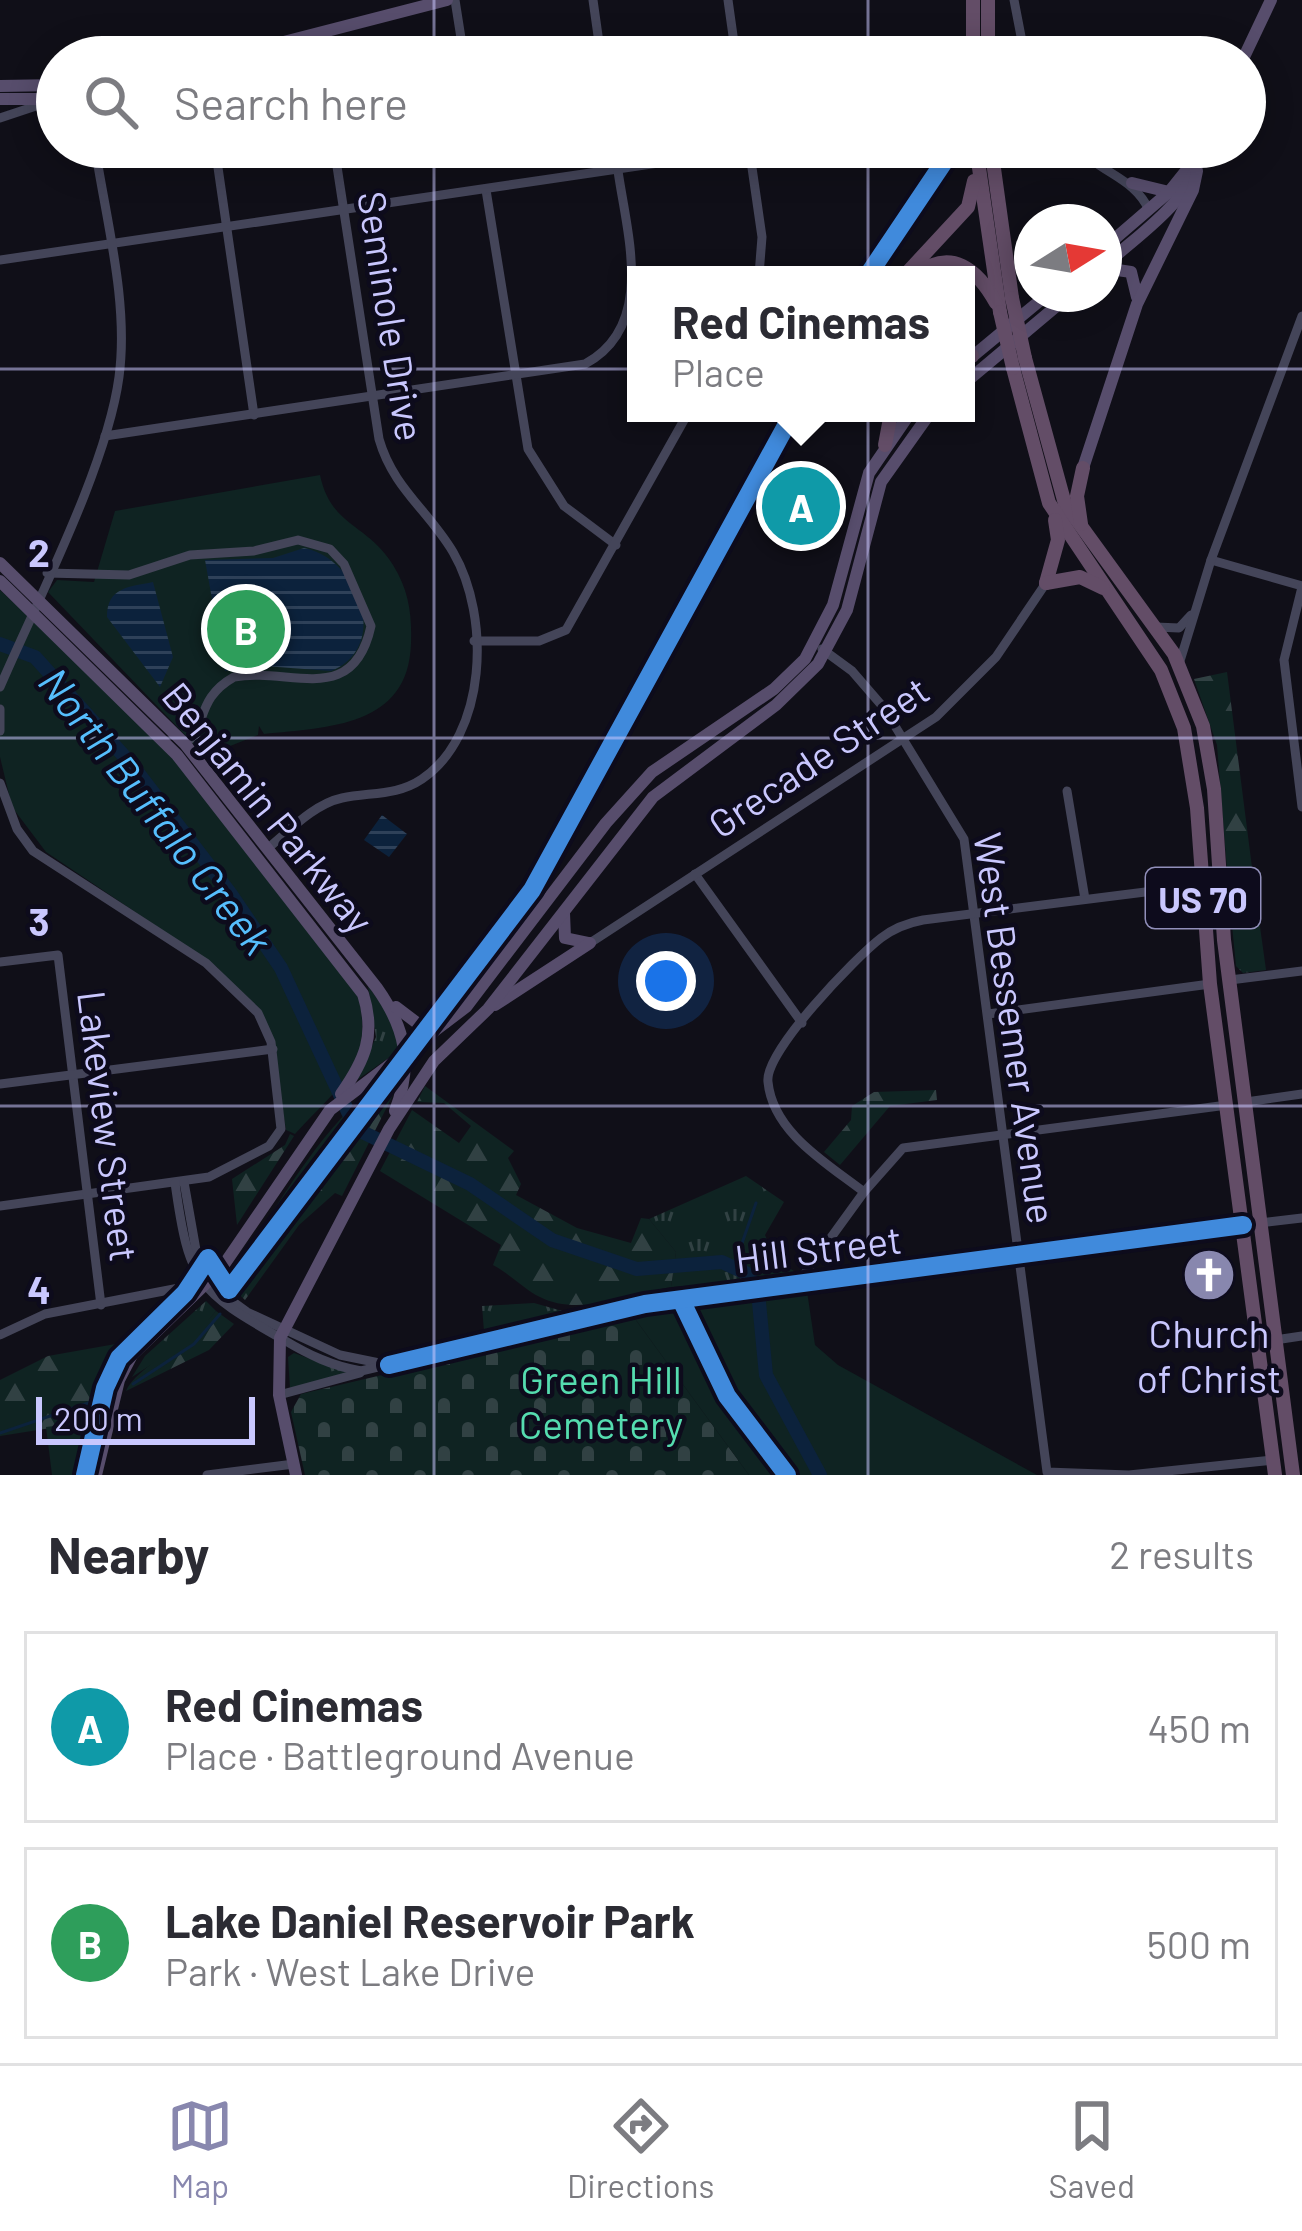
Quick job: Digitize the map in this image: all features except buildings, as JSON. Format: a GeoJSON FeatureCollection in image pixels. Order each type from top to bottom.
{"type":"FeatureCollection","features":[{"type":"Feature","properties":{"kind":"highway"},"geometry":{"type":"LineString","coordinates":[[970,0],[972,36]]}},
{"type":"Feature","properties":{"kind":"highway"},"geometry":{"type":"LineString","coordinates":[[988,0],[988,36]]}},
{"type":"Feature","properties":{"kind":"highway"},"geometry":{"type":"LineString","coordinates":[[913,266],[968,208],[977,168]]}},
{"type":"Feature","properties":{"kind":"highway","name":"US 70"},"geometry":{"type":"LineString","coordinates":[[983,168],[1000,312],[1059,490],[1084,535],[1180,665],[1212,769],[1229,980],[1275,1340],[1297,1456],[1293,1475]]}},
{"type":"Feature","properties":{"kind":"highway","name":"US 70"},"geometry":{"type":"LineString","coordinates":[[985,168],[1042,485],[1049,503],[1162,670],[1184,728],[1210,984],[1274,1468]]}},
{"type":"Feature","properties":{"kind":"highway"},"geometry":{"type":"LineString","coordinates":[[931,266],[964,266]]}},
{"type":"Feature","properties":{"kind":"highway"},"geometry":{"type":"LineString","coordinates":[[975,275],[986,285],[1000,312]]}},
{"type":"Feature","properties":{"kind":"highway"},"geometry":{"type":"LineString","coordinates":[[885,445],[889,422]]}},
{"type":"Feature","properties":{"kind":"highway"},"geometry":{"type":"LineString","coordinates":[[1046,450],[1063,475],[1083,468]]}},
{"type":"Feature","properties":{"kind":"highway"},"geometry":{"type":"LineString","coordinates":[[1083,468],[1077,496],[1084,535]]}},
{"type":"Feature","properties":{"kind":"highway"},"geometry":{"type":"LineString","coordinates":[[1049,503],[1058,540],[1046,583],[1079,577],[1107,591]]}},
{"type":"Feature","properties":{"kind":"highway"},"geometry":{"type":"LineString","coordinates":[[1221,1058],[1235,1096],[1246,1102]]}},
{"type":"Feature","properties":{"kind":"main road"},"geometry":{"type":"LineString","coordinates":[[309,36],[451,0]]}},
{"type":"Feature","properties":{"kind":"main road"},"geometry":{"type":"LineString","coordinates":[[1254,36],[1271,0]]}},
{"type":"Feature","properties":{"kind":"main road"},"geometry":{"type":"LineString","coordinates":[[2,94],[36,88]]}},
{"type":"Feature","properties":{"kind":"main road"},"geometry":{"type":"LineString","coordinates":[[2,94],[36,97]]}},
{"type":"Feature","properties":{"kind":"main road"},"geometry":{"type":"LineString","coordinates":[[1122,236],[1151,216],[1187,168]]}},
{"type":"Feature","properties":{"kind":"main road"},"geometry":{"type":"LineString","coordinates":[[1083,468],[1137,304],[1193,190],[1198,168]]}},
{"type":"Feature","properties":{"kind":"main road"},"geometry":{"type":"LineString","coordinates":[[1122,247],[1197,172]]}},
{"type":"Feature","properties":{"kind":"main road"},"geometry":{"type":"LineString","coordinates":[[1132,183],[1169,192]]}},
{"type":"Feature","properties":{"kind":"main road"},"geometry":{"type":"LineString","coordinates":[[1151,216],[1161,248]]}},
{"type":"Feature","properties":{"kind":"main road"},"geometry":{"type":"LineString","coordinates":[[1122,270],[1131,272],[1137,304]]}},
{"type":"Feature","properties":{"kind":"main road"},"geometry":{"type":"LineString","coordinates":[[975,353],[1026,312]]}},
{"type":"Feature","properties":{"kind":"main road"},"geometry":{"type":"LineString","coordinates":[[975,374],[1050,312]]}},
{"type":"Feature","properties":{"kind":"main road"},"geometry":{"type":"LineString","coordinates":[[96,1475],[124,1368],[208,1283],[330,1110],[347,1091],[458,1016],[642,784],[774,689],[820,648],[859,498],[885,445],[903,422]]}},
{"type":"Feature","properties":{"kind":"main road"},"geometry":{"type":"LineString","coordinates":[[295,1469],[279,1395],[282,1333],[389,1129],[434,1061],[488,1009],[667,783],[785,697],[847,610],[881,482],[924,422]]}},
{"type":"Feature","properties":{"kind":"main road","name":"Benjamin Parkway"},"geometry":{"type":"LineString","coordinates":[[0,563],[32,610],[178,755],[363,994],[371,1030],[347,1091]]}},
{"type":"Feature","properties":{"kind":"main road","name":"Benjamin Parkway"},"geometry":{"type":"LineString","coordinates":[[0,581],[184,744],[377,988],[397,1019],[406,1055]]}},
{"type":"Feature","properties":{"kind":"main road"},"geometry":{"type":"LineString","coordinates":[[565,909],[565,938],[590,943]]}},
{"type":"Feature","properties":{"kind":"main road"},"geometry":{"type":"LineString","coordinates":[[488,1009],[590,943]]}},
{"type":"Feature","properties":{"kind":"main road"},"geometry":{"type":"LineString","coordinates":[[377,988],[421,1026],[458,1016]]}},
{"type":"Feature","properties":{"kind":"main road"},"geometry":{"type":"LineString","coordinates":[[389,1129],[405,1080],[406,1055]]}},
{"type":"Feature","properties":{"kind":"street"},"geometry":{"type":"LineString","coordinates":[[451,0],[459,36]]}},
{"type":"Feature","properties":{"kind":"street"},"geometry":{"type":"LineString","coordinates":[[593,0],[599,36]]}},
{"type":"Feature","properties":{"kind":"street"},"geometry":{"type":"LineString","coordinates":[[728,0],[733,36]]}},
{"type":"Feature","properties":{"kind":"street"},"geometry":{"type":"LineString","coordinates":[[1014,0],[1021,36]]}},
{"type":"Feature","properties":{"kind":"street"},"geometry":{"type":"LineString","coordinates":[[2,94],[3,118],[36,106]]}},
{"type":"Feature","properties":{"kind":"street"},"geometry":{"type":"LineString","coordinates":[[0,688],[105,436],[119,375],[121,335],[98,168]]}},
{"type":"Feature","properties":{"kind":"street"},"geometry":{"type":"LineString","coordinates":[[218,168],[254,415]]}},
{"type":"Feature","properties":{"kind":"street","name":"Seminole Drive"},"geometry":{"type":"LineString","coordinates":[[267,849],[324,804],[386,794],[418,782],[446,760],[472,707],[474,641],[463,574],[442,538],[395,483],[371,397],[337,168]]}},
{"type":"Feature","properties":{"kind":"street"},"geometry":{"type":"LineString","coordinates":[[0,260],[635,168]]}},
{"type":"Feature","properties":{"kind":"street"},"geometry":{"type":"LineString","coordinates":[[752,168],[762,237],[760,266]]}},
{"type":"Feature","properties":{"kind":"street"},"geometry":{"type":"LineString","coordinates":[[1101,168],[1132,183],[1151,216]]}},
{"type":"Feature","properties":{"kind":"street"},"geometry":{"type":"LineString","coordinates":[[618,171],[632,266]]}},
{"type":"Feature","properties":{"kind":"street"},"geometry":{"type":"LineString","coordinates":[[486,190],[528,448],[547,485],[581,521],[616,545]]}},
{"type":"Feature","properties":{"kind":"street"},"geometry":{"type":"LineString","coordinates":[[105,436],[585,364],[602,353],[620,326],[627,299]]}},
{"type":"Feature","properties":{"kind":"street"},"geometry":{"type":"LineString","coordinates":[[1180,665],[1193,611],[1302,316]]}},
{"type":"Feature","properties":{"kind":"street"},"geometry":{"type":"LineString","coordinates":[[474,641],[539,640],[566,630],[683,422]]}},
{"type":"Feature","properties":{"kind":"street"},"geometry":{"type":"LineString","coordinates":[[47,573],[129,575],[190,555],[254,551],[298,540],[330,549],[344,564],[371,626],[360,658],[333,677],[315,681],[234,677],[203,704],[194,737],[184,744]]}},
{"type":"Feature","properties":{"kind":"street"},"geometry":{"type":"LineString","coordinates":[[1211,560],[1302,586],[1284,660],[1302,807]]}},
{"type":"Feature","properties":{"kind":"street","name":"Grecade Street"},"geometry":{"type":"LineString","coordinates":[[590,943],[904,740],[966,691],[996,657],[1046,583]]}},
{"type":"Feature","properties":{"kind":"street"},"geometry":{"type":"LineString","coordinates":[[1156,627],[1179,628],[1193,611]]}},
{"type":"Feature","properties":{"kind":"street","name":"West Bessemer Avenue"},"geometry":{"type":"LineString","coordinates":[[820,648],[865,683],[958,826],[988,1014],[1048,1472],[1129,1475],[1274,1468]]}},
{"type":"Feature","properties":{"kind":"street"},"geometry":{"type":"LineString","coordinates":[[0,710],[0,731]]}},
{"type":"Feature","properties":{"kind":"street"},"geometry":{"type":"LineString","coordinates":[[0,783],[16,829],[33,851],[206,963],[258,1013],[273,1049],[280,1131],[269,1146],[241,1164],[180,1183],[0,1206]]}},
{"type":"Feature","properties":{"kind":"street"},"geometry":{"type":"LineString","coordinates":[[1067,790],[1085,898]]}},
{"type":"Feature","properties":{"kind":"street"},"geometry":{"type":"LineString","coordinates":[[695,874],[802,1023]]}},
{"type":"Feature","properties":{"kind":"street"},"geometry":{"type":"LineString","coordinates":[[864,1192],[802,1144],[770,1093],[772,1060],[884,935],[911,922],[1202,886]]}},
{"type":"Feature","properties":{"kind":"street","name":"Lakeview Street"},"geometry":{"type":"LineString","coordinates":[[0,962],[58,955],[101,1305]]}},
{"type":"Feature","properties":{"kind":"street"},"geometry":{"type":"LineString","coordinates":[[1229,980],[1302,971]]}},
{"type":"Feature","properties":{"kind":"street"},"geometry":{"type":"LineString","coordinates":[[988,1014],[1210,984]]}},
{"type":"Feature","properties":{"kind":"street"},"geometry":{"type":"LineString","coordinates":[[0,1084],[273,1049]]}},
{"type":"Feature","properties":{"kind":"street"},"geometry":{"type":"LineString","coordinates":[[1246,1102],[1302,1094]]}},
{"type":"Feature","properties":{"kind":"street"},"geometry":{"type":"LineString","coordinates":[[798,1283],[864,1192],[903,1148],[1227,1105]]}},
{"type":"Feature","properties":{"kind":"street","name":"Hill Street"},"geometry":{"type":"LineString","coordinates":[[180,1183],[184,1245],[230,1312],[340,1355],[389,1365]]}},
{"type":"Feature","properties":{"kind":"street","name":"Hill Street"},"geometry":{"type":"LineString","coordinates":[[279,1395],[609,1312],[1302,1217]]}},
{"type":"Feature","properties":{"kind":"street"},"geometry":{"type":"LineString","coordinates":[[0,1335],[45,1314],[178,1288]]}},
{"type":"Feature","properties":{"kind":"street","name":"Hill Street"},"geometry":{"type":"LineString","coordinates":[[282,1333],[328,1364],[371,1370]]}},
{"type":"Feature","properties":{"kind":"street"},"geometry":{"type":"LineString","coordinates":[[1275,1340],[1302,1336]]}},
{"type":"Feature","properties":{"kind":"street"},"geometry":{"type":"LineString","coordinates":[[206,1475],[295,1469]]}},
{"type":"Feature","properties":{"kind":"green space"},"geometry":{"type":"Polygon","coordinates":[[[320,475],[332,505],[383,551],[403,584],[411,623],[406,671],[396,692],[361,718],[264,734],[259,726],[258,735],[205,756],[48,592],[57,580],[94,582],[115,511],[320,475]]]}},
{"type":"Feature","properties":{"kind":"green space"},"geometry":{"type":"Polygon","coordinates":[[[0,590],[157,736],[358,995],[362,1040],[357,1057],[339,1087],[295,1134],[286,1130],[270,1030],[217,967],[46,852],[12,807],[0,757],[0,590]]]}},
{"type":"Feature","properties":{"kind":"green space"},"geometry":{"type":"Polygon","coordinates":[[[1227,672],[1255,891],[1229,894],[1217,745],[1194,679],[1227,672]]]}},
{"type":"Feature","properties":{"kind":"green space"},"geometry":{"type":"Polygon","coordinates":[[[1255,891],[1266,970],[1243,973],[1236,966],[1229,894],[1255,891]]]}},
{"type":"Feature","properties":{"kind":"green space"},"geometry":{"type":"Polygon","coordinates":[[[368,986],[389,1015],[401,1049],[357,1080],[376,1037],[368,986]]]}},
{"type":"Feature","properties":{"kind":"green space"},"geometry":{"type":"Polygon","coordinates":[[[392,1073],[398,1079],[393,1095],[342,1196],[335,1193],[299,1225],[245,1300],[225,1281],[320,1143],[392,1073]]]}},
{"type":"Feature","properties":{"kind":"green space"},"geometry":{"type":"Polygon","coordinates":[[[425,1086],[514,1151],[508,1158],[521,1184],[516,1195],[577,1228],[631,1243],[641,1218],[649,1219],[676,1252],[671,1287],[571,1305],[540,1297],[493,1265],[501,1245],[380,1171],[412,1110],[459,1143],[471,1126],[444,1103],[417,1102],[425,1086]]]}},
{"type":"Feature","properties":{"kind":"green space"},"geometry":{"type":"Polygon","coordinates":[[[936,1090],[937,1100],[890,1106],[840,1165],[824,1152],[851,1120],[852,1106],[874,1092],[936,1090]]]}},
{"type":"Feature","properties":{"kind":"green space"},"geometry":{"type":"Polygon","coordinates":[[[290,1134],[294,1136],[237,1225],[232,1179],[285,1145],[290,1134]]]}},
{"type":"Feature","properties":{"kind":"green space"},"geometry":{"type":"Polygon","coordinates":[[[746,1176],[784,1202],[765,1235],[776,1261],[794,1271],[789,1277],[671,1287],[676,1252],[649,1219],[746,1176]]]}},
{"type":"Feature","properties":{"kind":"green space"},"geometry":{"type":"Polygon","coordinates":[[[807,1291],[815,1345],[838,1365],[1037,1475],[749,1475],[633,1316],[807,1291]]]}},
{"type":"Feature","properties":{"kind":"green space"},"geometry":{"type":"Polygon","coordinates":[[[206,1301],[216,1311],[195,1336],[132,1377],[145,1356],[206,1301]]]}},
{"type":"Feature","properties":{"kind":"green space"},"geometry":{"type":"Polygon","coordinates":[[[534,1303],[566,1312],[484,1331],[482,1306],[534,1303]]]}},
{"type":"Feature","properties":{"kind":"green space"},"geometry":{"type":"Polygon","coordinates":[[[216,1311],[234,1324],[209,1350],[126,1391],[141,1373],[216,1311]]]}},
{"type":"Feature","properties":{"kind":"green space","name":"Green Hill Cemetery"},"geometry":{"type":"Polygon","coordinates":[[[633,1316],[749,1475],[305,1475],[291,1412],[301,1394],[633,1316]]]}},
{"type":"Feature","properties":{"kind":"green space"},"geometry":{"type":"Polygon","coordinates":[[[127,1342],[105,1377],[95,1421],[0,1436],[0,1380],[48,1356],[127,1342]]]}},
{"type":"Feature","properties":{"kind":"green space"},"geometry":{"type":"Polygon","coordinates":[[[294,1353],[349,1373],[290,1388],[288,1357],[294,1353]]]}},
{"type":"Feature","properties":{"kind":"green space"},"geometry":{"type":"Polygon","coordinates":[[[95,1421],[83,1475],[52,1475],[46,1427],[95,1421]]]}},
{"type":"Feature","properties":{"kind":"water"},"geometry":{"type":"Polygon","coordinates":[[[304,548],[340,568],[361,604],[364,624],[350,659],[331,671],[251,665],[225,671],[205,560],[273,558],[304,548]]]}},
{"type":"Feature","properties":{"kind":"water"},"geometry":{"type":"Polygon","coordinates":[[[153,582],[173,657],[160,687],[107,617],[115,594],[153,582]]]}},
{"type":"Feature","properties":{"kind":"water"},"geometry":{"type":"Polygon","coordinates":[[[382,815],[407,834],[389,857],[364,840],[382,815]]]}},
{"type":"Feature","properties":{"kind":"waterway","name":"North Buffalo Creek"},"geometry":{"type":"LineString","coordinates":[[0,644],[35,657],[132,765],[230,893],[281,968],[356,1129],[470,1184],[552,1240],[637,1269],[722,1262],[748,1274],[758,1292],[766,1375],[820,1475]]}},
{"type":"Feature","properties":{"kind":"waterway"},"geometry":{"type":"LineString","coordinates":[[238,1292],[361,1130]]}},
{"type":"Feature","properties":{"kind":"waterway"},"geometry":{"type":"LineString","coordinates":[[748,1274],[740,1249],[756,1203]]}},
{"type":"Feature","properties":{"kind":"waterway"},"geometry":{"type":"LineString","coordinates":[[133,1384],[194,1344],[220,1314]]}},
{"type":"Feature","properties":{"kind":"waterway"},"geometry":{"type":"LineString","coordinates":[[0,1433],[97,1400]]}},
{"type":"Feature","properties":{"kind":"cycle path"},"geometry":{"type":"LineString","coordinates":[[874,266],[940,168]]}},
{"type":"Feature","properties":{"kind":"cycle path"},"geometry":{"type":"LineString","coordinates":[[85,1475],[105,1388],[119,1358],[185,1293],[208,1258],[229,1290],[532,890],[788,422]]}},
{"type":"Feature","properties":{"kind":"cycle path"},"geometry":{"type":"LineString","coordinates":[[389,1365],[645,1304],[1243,1225]]}},
{"type":"Feature","properties":{"kind":"cycle path"},"geometry":{"type":"LineString","coordinates":[[683,1304],[727,1396],[787,1475]]}},
{"type":"Feature","properties":{"kind":"place","name":"Red Cinemas"},"geometry":{"type":"Point","coordinates":[801,506]}},
{"type":"Feature","properties":{"kind":"place","name":"Lake Daniel Reservoir Park"},"geometry":{"type":"Point","coordinates":[246,629]}},
{"type":"Feature","properties":{"kind":"place","name":"Church of Christ"},"geometry":{"type":"Point","coordinates":[1209,1275]}}]}
